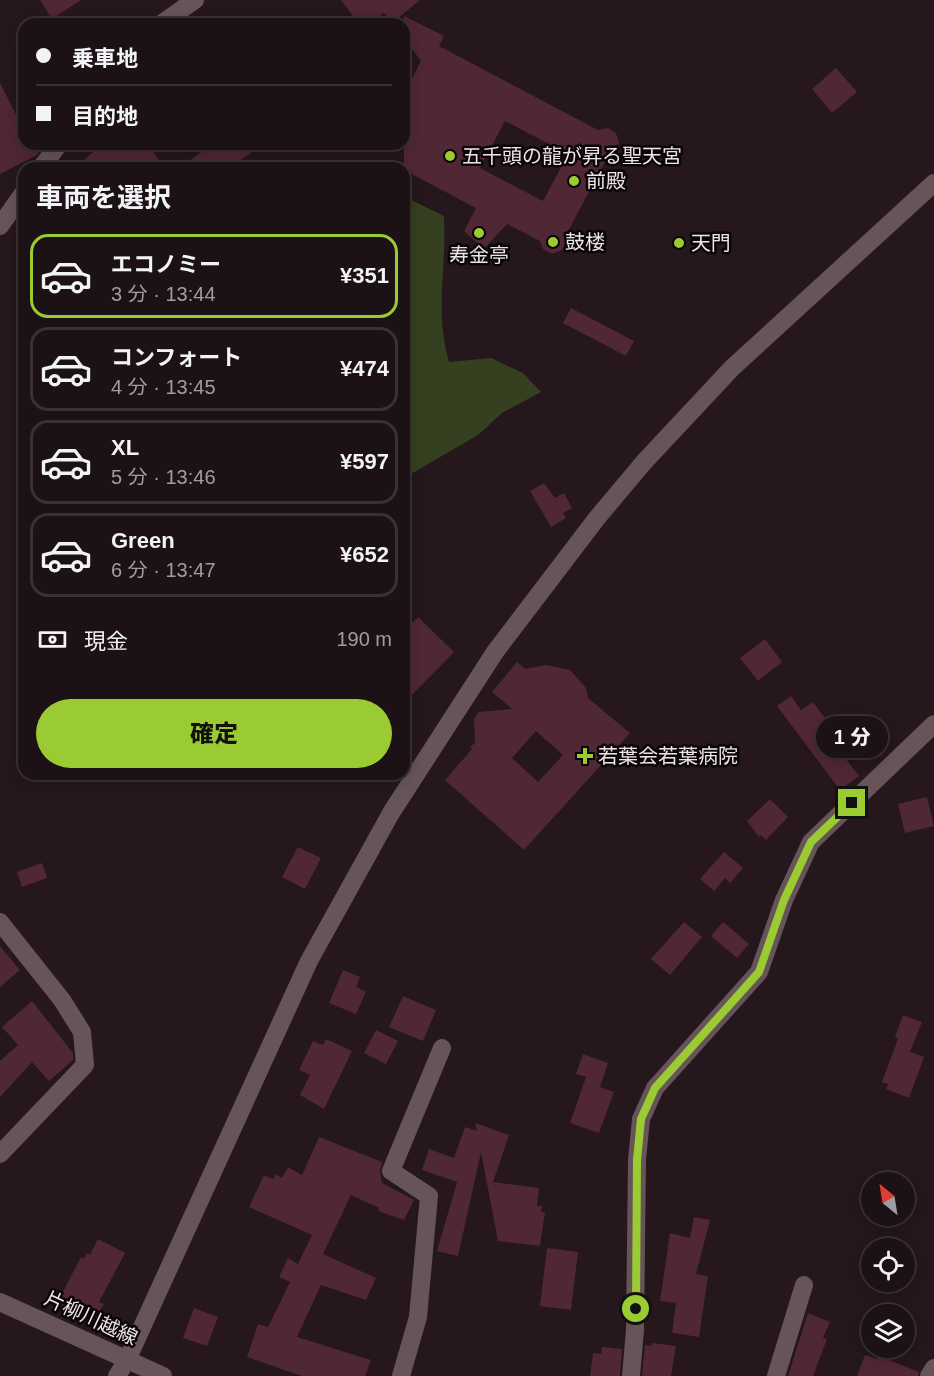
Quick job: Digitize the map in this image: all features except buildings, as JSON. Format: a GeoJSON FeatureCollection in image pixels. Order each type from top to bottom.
{"type":"FeatureCollection","features":[{"type":"Feature","properties":{"kind":"street"},"geometry":{"type":"LineString","coordinates":[[170,18],[195,0]]}},
{"type":"Feature","properties":{"kind":"street"},"geometry":{"type":"LineString","coordinates":[[117,1376],[127,1360],[309,961],[391,813],[495,652],[597,518],[668,436],[732,368],[825,279],[934,183]]}},
{"type":"Feature","properties":{"kind":"street"},"geometry":{"type":"LineString","coordinates":[[0,226],[18,200]]}},
{"type":"Feature","properties":{"kind":"street"},"geometry":{"type":"LineString","coordinates":[[631,1376],[635,1330],[637,1160],[641,1119],[655,1088],[759,972],[784,900],[811,842],[934,724]]}},
{"type":"Feature","properties":{"kind":"street"},"geometry":{"type":"LineString","coordinates":[[0,922],[62,1000],[82,1032],[85,1065],[0,1154]]}},
{"type":"Feature","properties":{"kind":"street"},"geometry":{"type":"LineString","coordinates":[[400,1376],[418,1317],[429,1196],[391,1171],[442,1048]]}},
{"type":"Feature","properties":{"kind":"street"},"geometry":{"type":"LineString","coordinates":[[776,1376],[804,1285]]}},
{"type":"Feature","properties":{"kind":"street","name":"片柳川越線"},"geometry":{"type":"LineString","coordinates":[[0,1302],[162,1376]]}},
{"type":"Feature","properties":{"kind":"street"},"geometry":{"type":"LineString","coordinates":[[929,1376],[934,1368]]}},
{"type":"Feature","properties":{"kind":"green space"},"geometry":{"type":"Polygon","coordinates":[[[410,199],[444,216],[442,324],[449,362],[491,358],[523,373],[541,392],[502,413],[478,435],[410,475],[410,199]]]}},
{"type":"Feature","properties":{"kind":"place","name":"五千頭の龍が昇る聖天宮"},"geometry":{"type":"Point","coordinates":[450,156]}},
{"type":"Feature","properties":{"kind":"place","name":"前殿"},"geometry":{"type":"Point","coordinates":[574,181]}},
{"type":"Feature","properties":{"kind":"place","name":"寿金亭"},"geometry":{"type":"Point","coordinates":[479,233]}},
{"type":"Feature","properties":{"kind":"place","name":"鼓楼"},"geometry":{"type":"Point","coordinates":[553,242]}},
{"type":"Feature","properties":{"kind":"place","name":"天門"},"geometry":{"type":"Point","coordinates":[679,243]}},
{"type":"Feature","properties":{"kind":"place","name":"若葉会若葉病院"},"geometry":{"type":"Point","coordinates":[585,756]}},
{"type":"Feature","properties":{"kind":"route"},"geometry":{"type":"LineString","coordinates":[[636,1309],[637,1160],[641,1119],[655,1088],[759,972],[784,900],[811,842],[852,803]]}}]}
